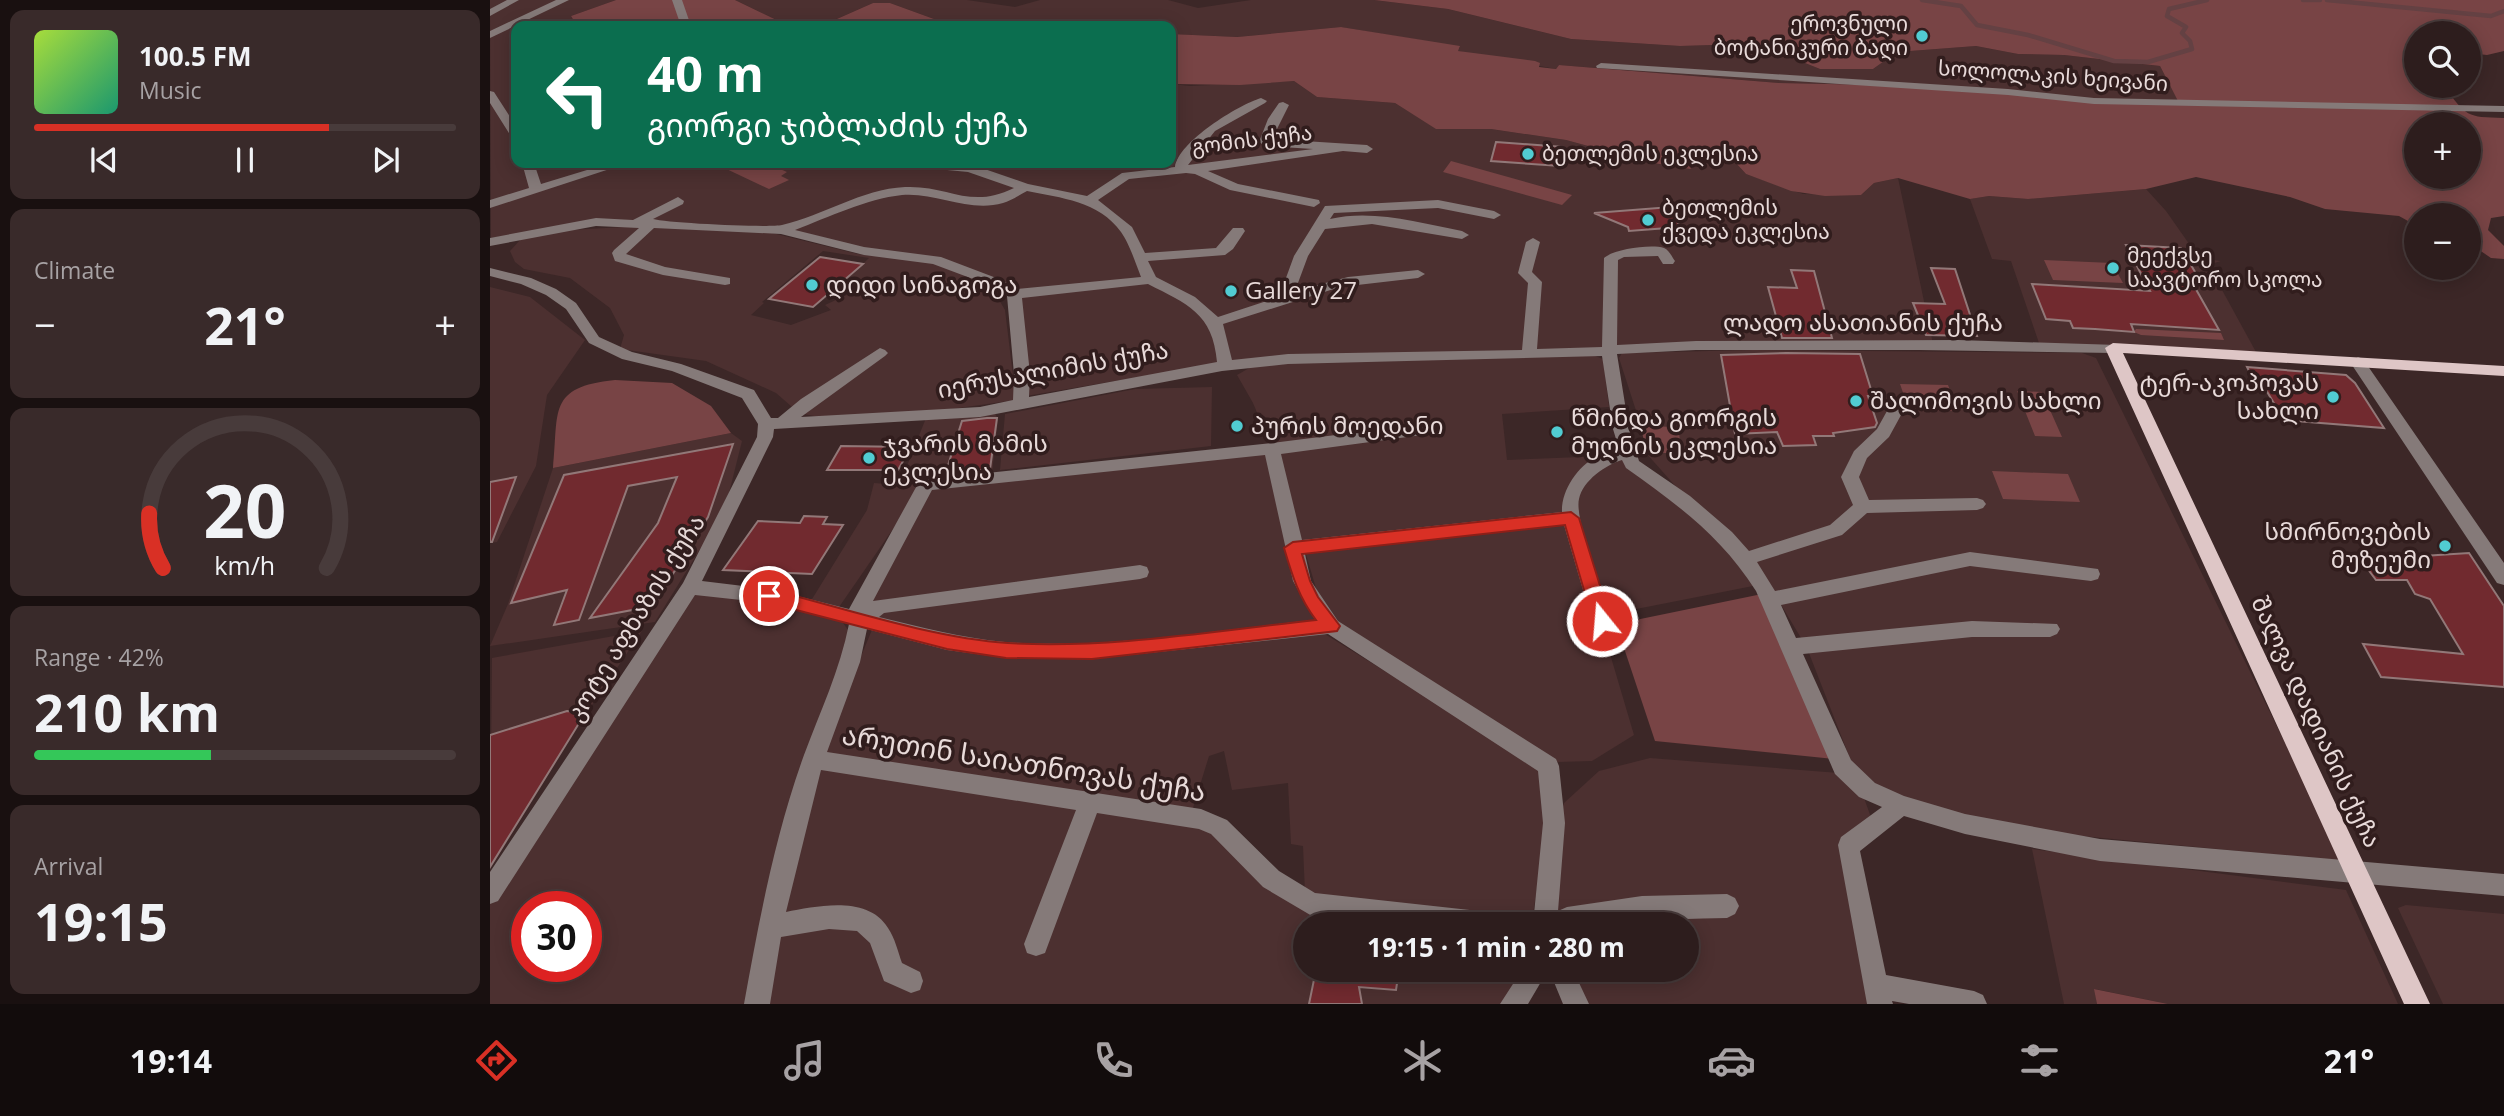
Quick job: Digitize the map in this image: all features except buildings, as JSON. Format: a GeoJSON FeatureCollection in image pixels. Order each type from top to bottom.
{"type":"FeatureCollection","features":[{"type":"Feature","properties":{"kind":"main road","name":"ლადო ასათიანის ქუჩა"},"geometry":{"type":"LineString","coordinates":[[2113,348],[2504,371]]}},
{"type":"Feature","properties":{"kind":"main road","name":"შალვა დადიანის ქუჩა"},"geometry":{"type":"LineString","coordinates":[[2113,348],[2417,1004]]}},
{"type":"Feature","properties":{"kind":"street"},"geometry":{"type":"LineString","coordinates":[[492,10],[514,0]]}},
{"type":"Feature","properties":{"kind":"street"},"geometry":{"type":"LineString","coordinates":[[520,21],[564,0]]}},
{"type":"Feature","properties":{"kind":"street"},"geometry":{"type":"LineString","coordinates":[[677,0],[684,21]]}},
{"type":"Feature","properties":{"kind":"street"},"geometry":{"type":"LineString","coordinates":[[490,35],[511,25]]}},
{"type":"Feature","properties":{"kind":"street","name":"სოლოლაკის ხეივანი"},"geometry":{"type":"LineString","coordinates":[[1601,66],[2008,92],[2094,101],[2504,109]]}},
{"type":"Feature","properties":{"kind":"street"},"geometry":{"type":"LineString","coordinates":[[490,94],[511,127]]}},
{"type":"Feature","properties":{"kind":"street"},"geometry":{"type":"LineString","coordinates":[[1176,168],[1211,129],[1261,101]]}},
{"type":"Feature","properties":{"kind":"street","name":"გომის ქუჩა"},"geometry":{"type":"LineString","coordinates":[[1283,105],[1273,119],[1265,142],[1347,148]]}},
{"type":"Feature","properties":{"kind":"street"},"geometry":{"type":"LineString","coordinates":[[1347,148],[1367,149]]}},
{"type":"Feature","properties":{"kind":"street","name":"გომის ქუჩა"},"geometry":{"type":"LineString","coordinates":[[1089,200],[1126,176],[1347,148]]}},
{"type":"Feature","properties":{"kind":"street"},"geometry":{"type":"LineString","coordinates":[[529,168],[536,190]]}},
{"type":"Feature","properties":{"kind":"street"},"geometry":{"type":"LineString","coordinates":[[490,204],[606,168]]}},
{"type":"Feature","properties":{"kind":"street"},"geometry":{"type":"LineString","coordinates":[[970,168],[1025,187],[1089,200],[1127,230],[1150,280]]}},
{"type":"Feature","properties":{"kind":"street","name":"გომის ქუჩა"},"geometry":{"type":"LineString","coordinates":[[1165,168],[1175,169]]}},
{"type":"Feature","properties":{"kind":"street"},"geometry":{"type":"LineString","coordinates":[[1175,169],[1197,170],[1234,187],[1314,204]]}},
{"type":"Feature","properties":{"kind":"street"},"geometry":{"type":"LineString","coordinates":[[781,230],[876,197],[904,191],[927,192],[990,203],[1025,187]]}},
{"type":"Feature","properties":{"kind":"street"},"geometry":{"type":"LineString","coordinates":[[876,197],[881,200],[915,201],[983,215]]}},
{"type":"Feature","properties":{"kind":"street"},"geometry":{"type":"LineString","coordinates":[[678,201],[645,222],[619,253],[620,258],[663,271],[725,281]]}},
{"type":"Feature","properties":{"kind":"street"},"geometry":{"type":"LineString","coordinates":[[1285,299],[1301,256],[1330,209],[1438,204],[1494,215]]}},
{"type":"Feature","properties":{"kind":"street"},"geometry":{"type":"LineString","coordinates":[[490,242],[596,222],[645,222],[781,230],[864,251],[936,260],[994,282],[1014,295],[1150,280],[1189,300],[1215,322],[1226,361],[1222,366]]}},
{"type":"Feature","properties":{"kind":"street"},"geometry":{"type":"LineString","coordinates":[[1319,226],[1333,222],[1386,222],[1462,235]]}},
{"type":"Feature","properties":{"kind":"street"},"geometry":{"type":"LineString","coordinates":[[1138,258],[1220,253],[1238,231]]}},
{"type":"Feature","properties":{"kind":"street"},"geometry":{"type":"LineString","coordinates":[[1530,354],[1535,282],[1525,273],[1533,242]]}},
{"type":"Feature","properties":{"kind":"street"},"geometry":{"type":"LineString","coordinates":[[1668,261],[1662,252],[1622,253],[1611,258],[1609,350],[1627,453],[1632,464],[1684,500],[1726,537],[1745,559],[1769,600],[1843,767],[1867,790],[1901,805],[1965,824],[2099,850],[2504,885]]}},
{"type":"Feature","properties":{"kind":"street"},"geometry":{"type":"LineString","coordinates":[[490,272],[526,281],[551,292],[571,306],[594,340],[627,356],[677,366],[748,394],[774,424],[880,353]]}},
{"type":"Feature","properties":{"kind":"street"},"geometry":{"type":"LineString","coordinates":[[1215,322],[1252,313],[1285,299],[1338,283],[1418,274]]}},
{"type":"Feature","properties":{"kind":"street"},"geometry":{"type":"LineString","coordinates":[[1014,295],[1022,374],[1021,405]]}},
{"type":"Feature","properties":{"kind":"street","name":"ლადო ასათიანის ქუჩა"},"geometry":{"type":"LineString","coordinates":[[1222,366],[1288,359],[1530,354],[1686,346],[1926,345],[2113,348]]}},
{"type":"Feature","properties":{"kind":"street"},"geometry":{"type":"LineString","coordinates":[[2358,362],[2504,578]]}},
{"type":"Feature","properties":{"kind":"street","name":"იერუსალიმის ქუჩა"},"geometry":{"type":"LineString","coordinates":[[774,424],[952,414],[1021,405],[1222,366]]}},
{"type":"Feature","properties":{"kind":"street"},"geometry":{"type":"LineString","coordinates":[[1863,508],[1850,477],[1853,468],[1860,455],[1883,433],[1898,406]]}},
{"type":"Feature","properties":{"kind":"street","name":"კოტე აფხაზის ქუჩა"},"geometry":{"type":"LineString","coordinates":[[490,893],[690,587],[774,424]]}},
{"type":"Feature","properties":{"kind":"street"},"geometry":{"type":"LineString","coordinates":[[757,1004],[770,927],[813,759],[856,640],[859,609],[926,484],[1272,449],[1431,429]]}},
{"type":"Feature","properties":{"kind":"street"},"geometry":{"type":"LineString","coordinates":[[1272,449],[1302,581],[1312,601],[1331,626],[1548,766],[1554,823],[1546,912]]}},
{"type":"Feature","properties":{"kind":"street"},"geometry":{"type":"LineString","coordinates":[[1602,621],[1571,518],[1570,498],[1587,473],[1604,460],[1627,453]]}},
{"type":"Feature","properties":{"kind":"street"},"geometry":{"type":"LineString","coordinates":[[1745,559],[1836,530],[1863,508],[1977,504]]}},
{"type":"Feature","properties":{"kind":"street"},"geometry":{"type":"LineString","coordinates":[[1293,548],[1571,518]]}},
{"type":"Feature","properties":{"kind":"street"},"geometry":{"type":"LineString","coordinates":[[1769,600],[1906,574],[1970,558],[2091,574]]}},
{"type":"Feature","properties":{"kind":"street"},"geometry":{"type":"LineString","coordinates":[[860,619],[880,606],[1140,572]]}},
{"type":"Feature","properties":{"kind":"street"},"geometry":{"type":"LineString","coordinates":[[690,587],[769,596],[947,642],[1006,650],[1092,652],[1331,626]]}},
{"type":"Feature","properties":{"kind":"street"},"geometry":{"type":"LineString","coordinates":[[1790,647],[1972,629],[2050,629]]}},
{"type":"Feature","properties":{"kind":"street","name":"არუთინ საიათნოვას ქუჩა"},"geometry":{"type":"LineString","coordinates":[[813,759],[1201,819],[1219,827],[1270,879],[1312,904],[1382,912]]}},
{"type":"Feature","properties":{"kind":"street"},"geometry":{"type":"LineString","coordinates":[[1036,944],[1090,803]]}},
{"type":"Feature","properties":{"kind":"street"},"geometry":{"type":"LineString","coordinates":[[1901,805],[1849,845],[1878,995],[1975,1004]]}},
{"type":"Feature","properties":{"kind":"street"},"geometry":{"type":"LineString","coordinates":[[1615,912],[1643,908],[1727,906]]}},
{"type":"Feature","properties":{"kind":"street"},"geometry":{"type":"LineString","coordinates":[[770,927],[847,916],[869,923],[879,935],[893,972],[911,981]]}},
{"type":"Feature","properties":{"kind":"street"},"geometry":{"type":"LineString","coordinates":[[1513,1004],[1528,982]]}},
{"type":"Feature","properties":{"kind":"street"},"geometry":{"type":"LineString","coordinates":[[1566,982],[1576,1004]]}},
{"type":"Feature","properties":{"kind":"shaded area"},"geometry":{"type":"Polygon","coordinates":[[[490,0],[616,0],[571,16],[574,21],[511,21],[511,168],[1176,168],[1176,85],[1294,81],[1317,97],[1395,103],[1437,129],[1491,129],[1566,140],[1647,162],[1690,169],[1724,150],[1746,174],[1803,194],[1861,195],[1874,183],[1898,178],[1933,344],[1723,344],[1222,363],[1026,396],[1010,294],[976,273],[787,230],[597,221],[491,238],[490,0]]]}},
{"type":"Feature","properties":{"kind":"shaded area"},"geometry":{"type":"Polygon","coordinates":[[[616,0],[735,0],[779,21],[574,21],[571,16],[616,0]]]}},
{"type":"Feature","properties":{"kind":"shaded area"},"geometry":{"type":"Polygon","coordinates":[[[735,0],[967,0],[1015,7],[1040,0],[1168,0],[1198,8],[1251,0],[1374,0],[1448,9],[1571,39],[1680,46],[1762,46],[1820,69],[1873,69],[1897,52],[1976,46],[2018,54],[2064,55],[2160,66],[2180,104],[2094,101],[1926,86],[1779,83],[1559,65],[1556,69],[1457,51],[1460,47],[1341,27],[1237,37],[1176,34],[1176,21],[940,21],[890,3],[873,3],[832,21],[779,21],[735,0]]]}},
{"type":"Feature","properties":{"kind":"shaded area"},"geometry":{"type":"Polygon","coordinates":[[[1374,0],[2504,0],[2504,51],[2487,55],[2481,54],[2481,21],[2404,21],[2404,98],[2453,98],[2467,112],[2404,112],[2404,189],[2481,189],[2481,117],[2504,118],[2504,216],[2491,218],[2488,230],[2504,246],[2504,259],[2491,258],[2481,251],[2481,203],[2404,203],[2404,219],[2399,216],[2325,209],[2290,197],[2196,177],[2146,189],[2028,199],[1989,196],[1970,199],[1898,178],[1874,183],[1861,195],[1825,196],[1791,191],[1746,174],[1724,150],[1690,169],[1647,162],[1566,140],[1491,129],[1436,129],[1395,103],[1317,97],[1294,81],[1240,85],[1176,84],[1176,34],[1237,37],[1341,27],[1460,46],[1458,51],[1535,61],[1540,63],[1539,67],[1556,69],[1559,65],[1779,83],[1926,86],[2095,101],[2179,103],[2160,66],[2064,55],[2018,54],[1976,46],[1897,52],[1873,69],[1820,69],[1762,46],[1680,46],[1571,39],[1448,9],[1374,0]]]}},
{"type":"Feature","properties":{"kind":"shaded area"},"geometry":{"type":"Polygon","coordinates":[[[873,3],[890,3],[940,21],[832,21],[873,3]]]}},
{"type":"Feature","properties":{"kind":"shaded area"},"geometry":{"type":"Polygon","coordinates":[[[1451,161],[1572,195],[1562,205],[1443,172],[1451,161]]]}},
{"type":"Feature","properties":{"kind":"shaded area"},"geometry":{"type":"Polygon","coordinates":[[[724,168],[778,168],[787,172],[781,176],[789,180],[769,189],[724,168]]]}},
{"type":"Feature","properties":{"kind":"shaded area","name":"მეექვსე საავტორო სკოლა"},"geometry":{"type":"Polygon","coordinates":[[[2146,189],[2166,211],[2199,258],[2221,261],[2211,264],[2216,279],[2256,352],[2039,343],[2011,261],[1992,259],[1970,199],[1989,196],[2028,199],[2146,189]]]}},
{"type":"Feature","properties":{"kind":"shaded area"},"geometry":{"type":"Polygon","coordinates":[[[661,225],[768,232],[858,254],[934,262],[972,277],[994,291],[1005,310],[1016,400],[930,412],[819,417],[799,413],[776,393],[706,361],[620,349],[624,335],[610,308],[570,278],[524,269],[515,262],[510,251],[521,239],[569,230],[661,225]],[[823,251],[762,302],[764,303],[751,315],[791,325],[831,310],[825,305],[853,292],[840,286],[869,258],[823,251]]]}},
{"type":"Feature","properties":{"kind":"shaded area"},"geometry":{"type":"Polygon","coordinates":[[[2044,260],[2112,263],[2123,283],[2053,280],[2044,260]]]}},
{"type":"Feature","properties":{"kind":"shaded area"},"geometry":{"type":"Polygon","coordinates":[[[490,287],[530,297],[585,340],[547,395],[536,466],[497,542],[490,543],[490,287]]]}},
{"type":"Feature","properties":{"kind":"shaded area"},"geometry":{"type":"Polygon","coordinates":[[[2136,329],[2221,333],[2224,340],[2141,335],[2134,332],[2136,329]]]}},
{"type":"Feature","properties":{"kind":"shaded area"},"geometry":{"type":"Polygon","coordinates":[[[1754,350],[2082,353],[2096,358],[2343,861],[2019,830],[1891,794],[1862,779],[1851,761],[1807,648],[1749,551],[1758,585],[1611,614],[1576,520],[1575,500],[1591,476],[1606,464],[1629,457],[1678,489],[1646,453],[1641,426],[1619,358],[1622,353],[1754,350]]]}},
{"type":"Feature","properties":{"kind":"shaded area"},"geometry":{"type":"Polygon","coordinates":[[[1590,354],[1603,359],[1609,407],[1502,414],[1507,460],[1606,456],[1583,472],[1566,518],[1295,547],[1273,451],[1253,403],[1237,375],[1251,367],[1315,361],[1590,354]]]}},
{"type":"Feature","properties":{"kind":"shaded area"},"geometry":{"type":"Polygon","coordinates":[[[615,380],[672,383],[711,406],[731,433],[553,468],[557,417],[567,396],[593,383],[615,380]]]}},
{"type":"Feature","properties":{"kind":"shaded area"},"geometry":{"type":"Polygon","coordinates":[[[1900,384],[1948,385],[1958,411],[1909,410],[1900,384]]]}},
{"type":"Feature","properties":{"kind":"shaded area"},"geometry":{"type":"Polygon","coordinates":[[[1212,387],[1211,446],[1000,470],[1005,414],[1135,389],[1212,387]]]}},
{"type":"Feature","properties":{"kind":"shaded area"},"geometry":{"type":"Polygon","coordinates":[[[2017,391],[2042,392],[2062,437],[2035,436],[2017,391]]]}},
{"type":"Feature","properties":{"kind":"shaded area"},"geometry":{"type":"Polygon","coordinates":[[[995,413],[998,420],[992,473],[926,481],[837,610],[809,604],[867,510],[874,483],[898,485],[901,481],[926,418],[995,413]]]}},
{"type":"Feature","properties":{"kind":"shaded area"},"geometry":{"type":"Polygon","coordinates":[[[1641,426],[1678,427],[1682,453],[1646,453],[1641,426]]]}},
{"type":"Feature","properties":{"kind":"shaded area"},"geometry":{"type":"Polygon","coordinates":[[[731,433],[742,441],[725,509],[655,622],[490,646],[508,604],[553,468],[731,433]]]}},
{"type":"Feature","properties":{"kind":"shaded area"},"geometry":{"type":"Polygon","coordinates":[[[1267,452],[1323,625],[1069,646],[978,643],[852,610],[928,487],[1267,452]]]}},
{"type":"Feature","properties":{"kind":"shaded area"},"geometry":{"type":"Polygon","coordinates":[[[1992,471],[2068,474],[2080,502],[2003,499],[1992,471]]]}},
{"type":"Feature","properties":{"kind":"shaded area"},"geometry":{"type":"Polygon","coordinates":[[[1571,522],[1634,735],[1592,761],[1557,762],[1323,612],[1305,551],[1571,522]]]}},
{"type":"Feature","properties":{"kind":"shaded area"},"geometry":{"type":"Polygon","coordinates":[[[694,592],[768,601],[841,620],[848,630],[849,646],[748,1004],[490,1004],[490,901],[694,592]]]}},
{"type":"Feature","properties":{"kind":"shaded area"},"geometry":{"type":"Polygon","coordinates":[[[1762,594],[1834,759],[1655,741],[1616,624],[1762,594]]]}},
{"type":"Feature","properties":{"kind":"shaded area"},"geometry":{"type":"Polygon","coordinates":[[[874,625],[972,651],[1320,631],[1538,766],[1547,821],[1533,912],[1444,912],[1317,899],[1305,893],[1303,846],[1291,844],[1288,783],[1232,790],[1224,751],[1209,756],[1192,811],[820,755],[874,625]]]}},
{"type":"Feature","properties":{"kind":"shaded area"},"geometry":{"type":"Polygon","coordinates":[[[642,631],[542,779],[490,861],[492,658],[642,631]]]}},
{"type":"Feature","properties":{"kind":"shaded area"},"geometry":{"type":"Polygon","coordinates":[[[1650,758],[1839,773],[1863,795],[1874,826],[1845,848],[1873,1004],[1586,1004],[1576,982],[1699,982],[1699,912],[1554,912],[1558,821],[1564,803],[1599,771],[1650,758]]]}},
{"type":"Feature","properties":{"kind":"shaded area"},"geometry":{"type":"Polygon","coordinates":[[[819,763],[1200,823],[1281,897],[1367,912],[1293,912],[1293,982],[1519,982],[1502,1004],[765,1004],[819,763]]]}},
{"type":"Feature","properties":{"kind":"shaded area"},"geometry":{"type":"Polygon","coordinates":[[[2032,849],[2346,890],[2398,1004],[2168,1004],[2095,989],[2097,1004],[2064,1004],[2032,849]]]}},
{"type":"Feature","properties":{"kind":"shaded area"},"geometry":{"type":"Polygon","coordinates":[[[2406,905],[2504,914],[2504,1004],[2443,1004],[2398,908],[2406,905]]]}},
{"type":"Feature","properties":{"kind":"shaded area"},"geometry":{"type":"Polygon","coordinates":[[[2094,989],[2168,1004],[2097,1004],[2094,989]]]}},
{"type":"Feature","properties":{"kind":"waterway"},"geometry":{"type":"LineString","coordinates":[[1922,0],[1961,6],[1977,25],[2028,35],[2114,61],[2148,62],[2192,49],[2190,41],[2182,33],[2186,27],[2167,16],[2169,9],[2207,0]]}},
{"type":"Feature","properties":{"kind":"waterway"},"geometry":{"type":"LineString","coordinates":[[2303,0],[2320,0]]}},
{"type":"Feature","properties":{"kind":"waterway"},"geometry":{"type":"LineString","coordinates":[[2327,0],[2491,16],[2504,11]]}},
{"type":"Feature","properties":{"kind":"place","name":"ეროვნული ბოტანიკური ბაღი"},"geometry":{"type":"Point","coordinates":[1922,36]}},
{"type":"Feature","properties":{"kind":"place","name":"ბეთლემის ეკლესია"},"geometry":{"type":"Point","coordinates":[1528,154]}},
{"type":"Feature","properties":{"kind":"place","name":"ბეთლემის ქვედა ეკლესია"},"geometry":{"type":"Point","coordinates":[1648,220]}},
{"type":"Feature","properties":{"kind":"place","name":"მეექვსე საავტორო სკოლა"},"geometry":{"type":"Point","coordinates":[2113,268]}},
{"type":"Feature","properties":{"kind":"place","name":"დიდი სინაგოგა"},"geometry":{"type":"Point","coordinates":[812,285]}},
{"type":"Feature","properties":{"kind":"place","name":"Gallery 27"},"geometry":{"type":"Point","coordinates":[1231,291]}},
{"type":"Feature","properties":{"kind":"place","name":"ტერ-აკოპოვას სახლი"},"geometry":{"type":"Point","coordinates":[2333,397]}},
{"type":"Feature","properties":{"kind":"place","name":"შალიმოვის სახლი"},"geometry":{"type":"Point","coordinates":[1856,401]}},
{"type":"Feature","properties":{"kind":"place","name":"პურის მოედანი"},"geometry":{"type":"Point","coordinates":[1237,426]}},
{"type":"Feature","properties":{"kind":"place","name":"წმინდა გიორგის მუღნის ეკლესია"},"geometry":{"type":"Point","coordinates":[1557,432]}},
{"type":"Feature","properties":{"kind":"place","name":"ჯვარის მამის ეკლესია"},"geometry":{"type":"Point","coordinates":[869,458]}},
{"type":"Feature","properties":{"kind":"place","name":"სმირნოვების მუზეუმი"},"geometry":{"type":"Point","coordinates":[2445,546]}},
{"type":"Feature","properties":{"kind":"route"},"geometry":{"type":"LineString","coordinates":[[769,596],[947,642],[1006,650],[1092,652],[1331,626],[1312,601],[1302,581],[1293,548],[1571,518],[1602,621]]}}]}
